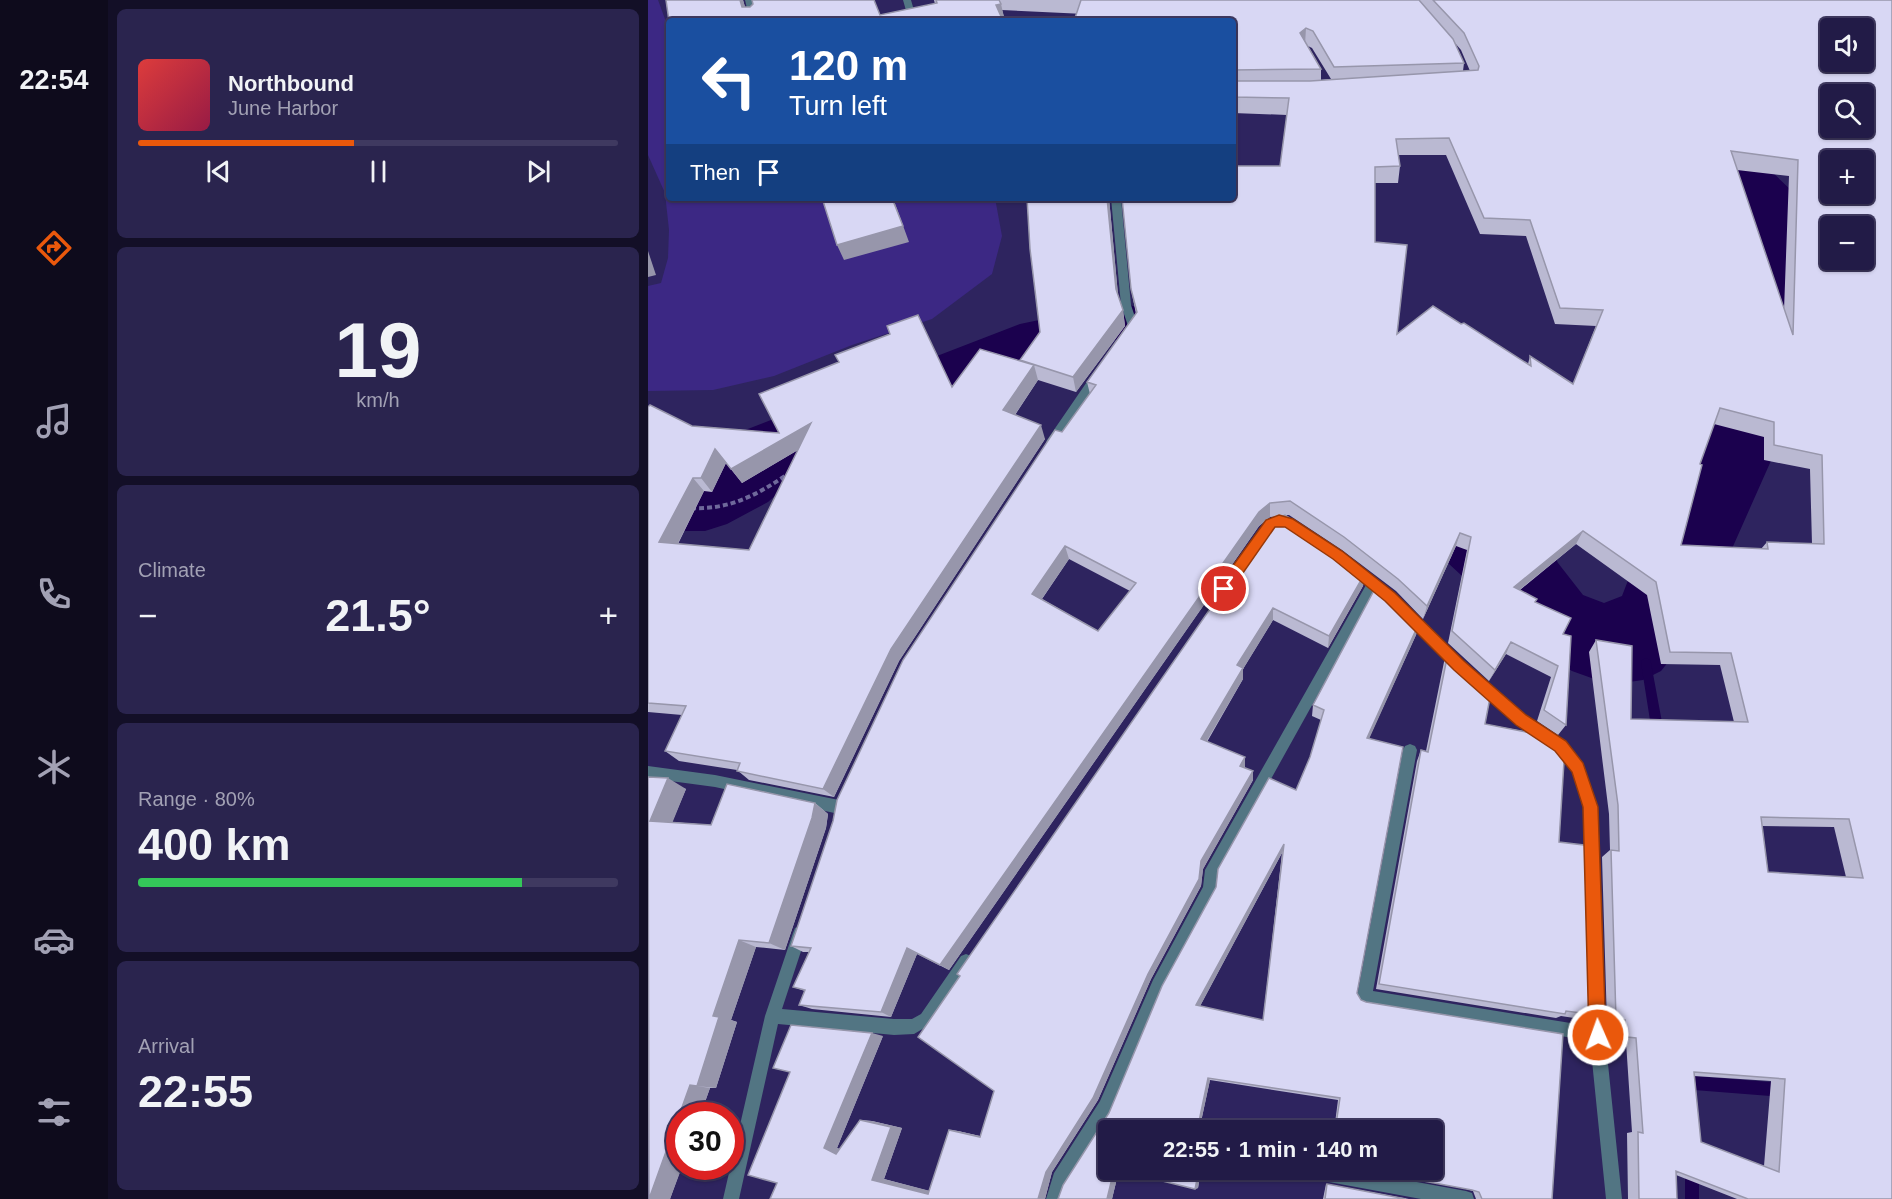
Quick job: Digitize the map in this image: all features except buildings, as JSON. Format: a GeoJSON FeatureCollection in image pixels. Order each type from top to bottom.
{"type":"FeatureCollection","features":[{"type":"Feature","properties":{"kind":"street"},"geometry":{"type":"LineString","coordinates":[[749,0],[753,18]]}},
{"type":"Feature","properties":{"kind":"street"},"geometry":{"type":"LineString","coordinates":[[907,0],[912,18]]}},
{"type":"Feature","properties":{"kind":"street"},"geometry":{"type":"LineString","coordinates":[[1116,201],[1126,306],[1132,326],[1119,346]]}},
{"type":"Feature","properties":{"kind":"street"},"geometry":{"type":"LineString","coordinates":[[1045,453],[1105,365]]}},
{"type":"Feature","properties":{"kind":"street"},"geometry":{"type":"LineString","coordinates":[[1338,555],[1390,597],[1459,665],[1521,720],[1560,746],[1578,768],[1591,807],[1593,879]]}},
{"type":"Feature","properties":{"kind":"street"},"geometry":{"type":"LineString","coordinates":[[1054,1199],[1060,1179],[1106,1107],[1158,985],[1210,888],[1210,875],[1373,584]]}},
{"type":"Feature","properties":{"kind":"street"},"geometry":{"type":"LineString","coordinates":[[1410,750],[1364,997],[1598,1035]]}},
{"type":"Feature","properties":{"kind":"street"},"geometry":{"type":"LineString","coordinates":[[648,772],[715,781],[840,808]]}},
{"type":"Feature","properties":{"kind":"street"},"geometry":{"type":"LineString","coordinates":[[731,1199],[772,1016],[805,917]]}},
{"type":"Feature","properties":{"kind":"street"},"geometry":{"type":"LineString","coordinates":[[1594,939],[1598,1035],[1614,1199]]}},
{"type":"Feature","properties":{"kind":"street"},"geometry":{"type":"LineString","coordinates":[[772,1016],[894,1027],[914,1026],[926,1019],[973,950]]}},
{"type":"Feature","properties":{"kind":"street"},"geometry":{"type":"LineString","coordinates":[[1362,1180],[1466,1199]]}},
{"type":"Feature","properties":{"kind":"path"},"geometry":{"type":"LineString","coordinates":[[681,507],[711,511],[756,497],[794,470]]}},
{"type":"Feature","properties":{"kind":"shaded area"},"geometry":{"type":"Polygon","coordinates":[[[648,0],[658,0],[666,22],[666,201],[996,201],[1002,236],[992,274],[932,319],[852,345],[774,376],[713,390],[648,391],[648,286],[661,283],[668,258],[669,230],[665,193],[648,155],[648,0]]]}},
{"type":"Feature","properties":{"kind":"shaded area"},"geometry":{"type":"Polygon","coordinates":[[[1744,145],[1794,193],[1813,366],[1699,623],[1661,671],[1643,680],[1622,683],[1597,680],[1572,671],[1553,660],[1435,551],[1118,340],[1099,340],[817,459],[768,502],[727,524],[705,531],[684,531],[648,461],[660,463],[1020,324],[1121,303],[1263,338],[1549,546],[1558,563],[1583,595],[1604,603],[1622,596],[1658,503],[1718,170],[1744,145]]]}},
{"type":"Feature","properties":{"kind":"waterway"},"geometry":{"type":"LineString","coordinates":[[1646,663],[1658,733]]}},
{"type":"Feature","properties":{"kind":"waterway"},"geometry":{"type":"LineString","coordinates":[[1694,1083],[1784,1090]]}},
{"type":"Feature","properties":{"kind":"waterway"},"geometry":{"type":"LineString","coordinates":[[1692,1169],[1692,1199]]}},
{"type":"Feature","properties":{"kind":"route"},"geometry":{"type":"LineString","coordinates":[[1224,589],[1271,524],[1279,521],[1288,522],[1338,555],[1390,597],[1459,665],[1521,720],[1560,746],[1578,768],[1591,807],[1598,1035]]}}]}
